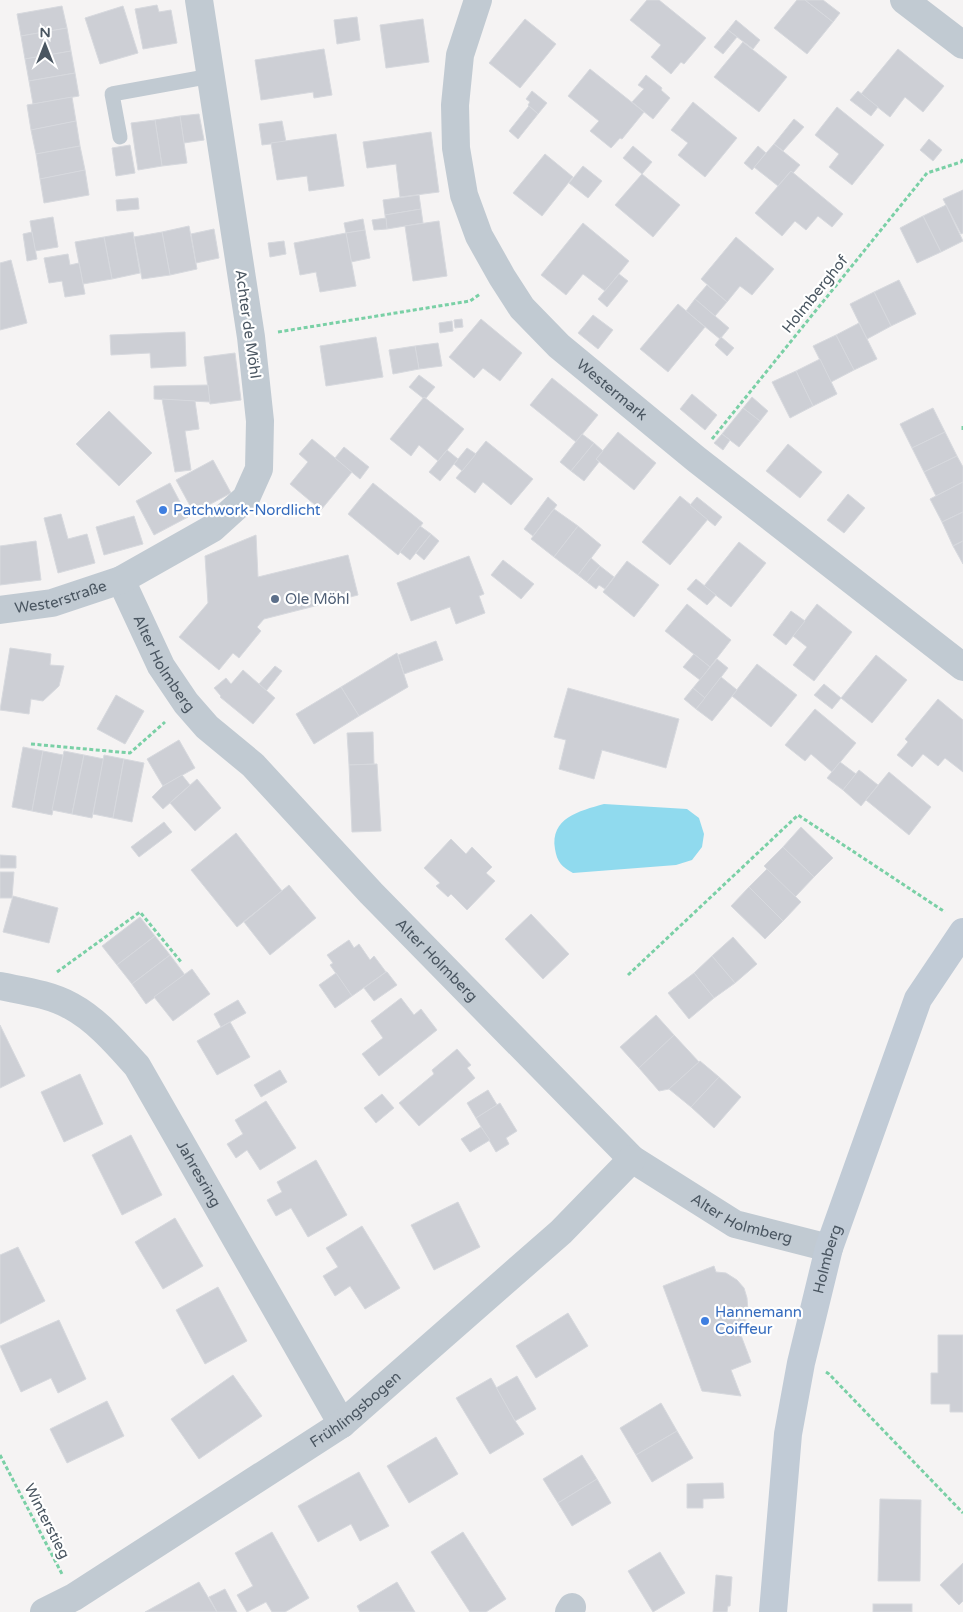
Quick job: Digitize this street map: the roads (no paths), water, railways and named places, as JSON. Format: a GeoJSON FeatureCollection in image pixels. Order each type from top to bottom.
{"type":"FeatureCollection","features":[{"type":"Feature","properties":{"kind":"street","name":"Achter de Möhl"},"geometry":{"type":"LineString","coordinates":[[121,580],[213,528],[246,498],[259,469],[260,421],[251,337],[199,0]]}},
{"type":"Feature","properties":{"kind":"street","name":"Westermark"},"geometry":{"type":"LineString","coordinates":[[478,0],[460,55],[455,105],[456,148],[464,195],[479,236],[522,308],[559,346],[696,459],[963,668]]}},
{"type":"Feature","properties":{"kind":"street"},"geometry":{"type":"LineString","coordinates":[[908,1],[963,45]]}},
{"type":"Feature","properties":{"kind":"street","name":"Westerstraße"},"geometry":{"type":"LineString","coordinates":[[0,610],[52,603],[121,580]]}},
{"type":"Feature","properties":{"kind":"street","name":"Alter Holmberg"},"geometry":{"type":"LineString","coordinates":[[121,580],[161,666],[186,703],[207,727],[253,766],[371,892],[632,1159],[735,1224],[829,1248]]}},
{"type":"Feature","properties":{"kind":"street","name":"Holmberg"},"geometry":{"type":"LineString","coordinates":[[773,1612],[788,1434],[801,1362],[829,1248],[918,999],[955,922]]}},
{"type":"Feature","properties":{"kind":"street","name":"Jahresring"},"geometry":{"type":"LineString","coordinates":[[0,986],[40,994],[72,1006],[106,1032],[137,1066],[342,1424]]}},
{"type":"Feature","properties":{"kind":"street","name":"Frühlingsbogen"},"geometry":{"type":"LineString","coordinates":[[44,1612],[74,1597],[342,1424],[561,1232],[632,1159]]}},
{"type":"Feature","properties":{"kind":"lane"},"geometry":{"type":"LineString","coordinates":[[120,137],[112,94],[210,76]]}},
{"type":"Feature","properties":{"kind":"water"},"geometry":{"type":"Polygon","coordinates":[[[604,804],[687,809],[699,818],[704,834],[702,847],[692,860],[676,865],[573,873],[563,866],[557,857],[555,838],[557,830],[568,817],[604,804]]]}},
{"type":"Feature","properties":{"kind":"place","name":"Patchwork-Nordlicht"},"geometry":{"type":"Point","coordinates":[163,510]}},
{"type":"Feature","properties":{"kind":"place","name":"Ole Möhl"},"geometry":{"type":"Point","coordinates":[275,599]}},
{"type":"Feature","properties":{"kind":"place","name":"Hannemann Coiffeur"},"geometry":{"type":"Point","coordinates":[705,1321]}}]}
